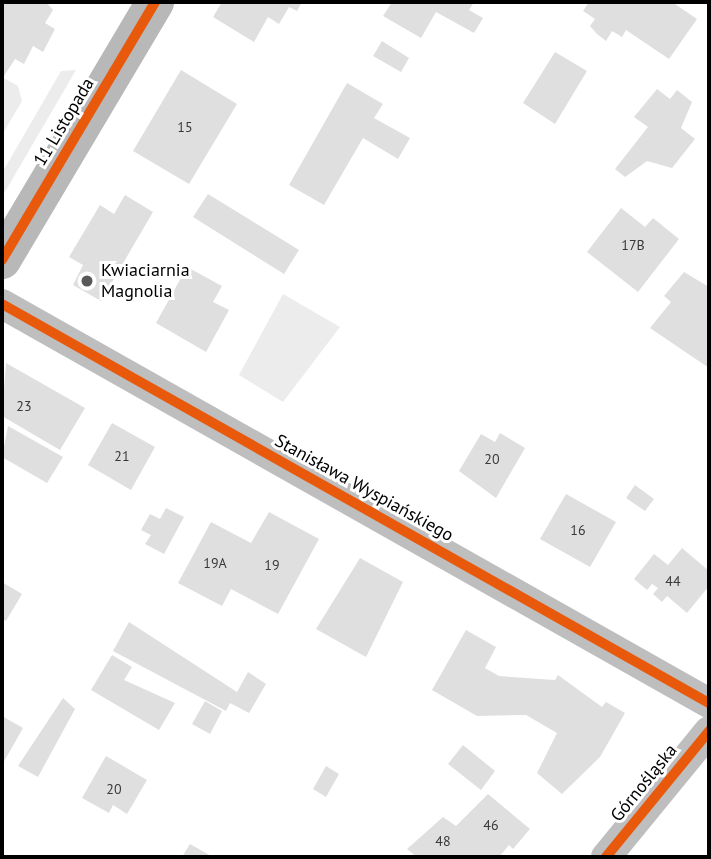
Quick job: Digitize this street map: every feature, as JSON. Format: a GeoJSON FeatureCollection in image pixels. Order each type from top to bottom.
{"type":"FeatureCollection","features":[{"type":"Feature","properties":{"kind":"street","name":"11 Listopada"},"geometry":{"type":"LineString","coordinates":[[2,260],[155,2]]}},
{"type":"Feature","properties":{"kind":"street","name":"Stanisława Wyspiańskiego"},"geometry":{"type":"LineString","coordinates":[[2,304],[709,704]]}},
{"type":"Feature","properties":{"kind":"street","name":"Górnośląska"},"geometry":{"type":"LineString","coordinates":[[607,857],[709,731]]}},
{"type":"Feature","properties":{"kind":"shaded area"},"geometry":{"type":"Polygon","coordinates":[[[76,70],[2,197],[2,173],[61,71],[76,70]]]}},
{"type":"Feature","properties":{"kind":"shaded area"},"geometry":{"type":"Polygon","coordinates":[[[2,77],[18,86],[22,101],[2,135],[2,77]]]}},
{"type":"Feature","properties":{"kind":"shaded area"},"geometry":{"type":"Polygon","coordinates":[[[283,294],[340,327],[283,402],[239,375],[283,294]]]}},
{"type":"Feature","properties":{"kind":"building"},"geometry":{"type":"Polygon","coordinates":[[[2,2],[46,2],[53,10],[45,23],[55,29],[43,52],[33,46],[24,64],[15,59],[4,76],[2,2]]]}},
{"type":"Feature","properties":{"kind":"building"},"geometry":{"type":"Polygon","coordinates":[[[222,2],[302,2],[297,11],[289,7],[279,24],[268,17],[254,42],[213,17],[222,2]]]}},
{"type":"Feature","properties":{"kind":"building"},"geometry":{"type":"Polygon","coordinates":[[[392,2],[474,2],[469,10],[483,18],[474,33],[436,12],[421,38],[383,16],[392,2]]]}},
{"type":"Feature","properties":{"kind":"building"},"geometry":{"type":"Polygon","coordinates":[[[589,2],[672,2],[697,19],[669,59],[626,30],[622,37],[612,31],[606,41],[590,26],[595,19],[583,11],[589,2]]]}},
{"type":"Feature","properties":{"kind":"building"},"geometry":{"type":"Polygon","coordinates":[[[382,41],[409,58],[401,72],[373,56],[382,41]]]}},
{"type":"Feature","properties":{"kind":"building"},"geometry":{"type":"Polygon","coordinates":[[[555,52],[587,71],[555,124],[523,103],[555,52]]]}},
{"type":"Feature","properties":{"kind":"building"},"geometry":{"type":"Polygon","coordinates":[[[181,70],[237,104],[189,184],[133,151],[181,70]]]}},
{"type":"Feature","properties":{"kind":"building"},"geometry":{"type":"Polygon","coordinates":[[[347,83],[383,104],[374,118],[410,138],[398,159],[363,138],[324,205],[289,185],[347,83]]]}},
{"type":"Feature","properties":{"kind":"building"},"geometry":{"type":"Polygon","coordinates":[[[657,89],[670,99],[677,90],[692,102],[681,128],[695,139],[672,168],[647,161],[625,177],[615,169],[648,127],[634,117],[657,89]]]}},
{"type":"Feature","properties":{"kind":"building"},"geometry":{"type":"Polygon","coordinates":[[[208,194],[299,250],[284,274],[193,217],[208,194]]]}},
{"type":"Feature","properties":{"kind":"building"},"geometry":{"type":"Polygon","coordinates":[[[125,195],[153,212],[101,301],[73,285],[83,265],[69,257],[100,205],[114,214],[125,195]]]}},
{"type":"Feature","properties":{"kind":"building"},"geometry":{"type":"Polygon","coordinates":[[[621,208],[645,227],[653,218],[679,239],[638,292],[587,252],[621,208]]]}},
{"type":"Feature","properties":{"kind":"building"},"geometry":{"type":"Polygon","coordinates":[[[187,267],[222,286],[213,302],[229,310],[206,352],[156,323],[187,267]]]}},
{"type":"Feature","properties":{"kind":"building"},"geometry":{"type":"Polygon","coordinates":[[[684,272],[709,287],[709,368],[650,328],[671,302],[664,296],[684,272]]]}},
{"type":"Feature","properties":{"kind":"building"},"geometry":{"type":"Polygon","coordinates":[[[6,363],[85,408],[60,450],[2,416],[6,363]]]}},
{"type":"Feature","properties":{"kind":"building"},"geometry":{"type":"Polygon","coordinates":[[[112,423],[155,447],[131,490],[88,465],[112,423]]]}},
{"type":"Feature","properties":{"kind":"building"},"geometry":{"type":"Polygon","coordinates":[[[8,426],[63,457],[47,483],[2,457],[8,426]]]}},
{"type":"Feature","properties":{"kind":"building"},"geometry":{"type":"Polygon","coordinates":[[[500,433],[525,448],[496,498],[459,471],[481,434],[495,442],[500,433]]]}},
{"type":"Feature","properties":{"kind":"building"},"geometry":{"type":"Polygon","coordinates":[[[635,485],[654,499],[645,511],[626,498],[635,485]]]}},
{"type":"Feature","properties":{"kind":"building"},"geometry":{"type":"Polygon","coordinates":[[[566,494],[616,522],[590,567],[540,539],[566,494]]]}},
{"type":"Feature","properties":{"kind":"building"},"geometry":{"type":"Polygon","coordinates":[[[166,508],[184,517],[164,554],[145,544],[151,535],[141,530],[150,514],[160,519],[166,508]]]}},
{"type":"Feature","properties":{"kind":"building"},"geometry":{"type":"Polygon","coordinates":[[[269,512],[319,539],[278,614],[231,589],[222,606],[178,583],[211,522],[251,543],[269,512]]]}},
{"type":"Feature","properties":{"kind":"building"},"geometry":{"type":"Polygon","coordinates":[[[682,548],[709,571],[709,586],[687,613],[667,596],[662,602],[653,594],[658,588],[652,584],[647,590],[634,579],[654,554],[668,565],[682,548]]]}},
{"type":"Feature","properties":{"kind":"building"},"geometry":{"type":"Polygon","coordinates":[[[360,558],[403,582],[366,657],[316,629],[360,558]]]}},
{"type":"Feature","properties":{"kind":"building"},"geometry":{"type":"Polygon","coordinates":[[[2,582],[22,594],[6,621],[2,619],[2,582]]]}},
{"type":"Feature","properties":{"kind":"building"},"geometry":{"type":"Polygon","coordinates":[[[129,622],[237,692],[248,672],[266,684],[249,713],[230,703],[226,711],[113,651],[129,622]]]}},
{"type":"Feature","properties":{"kind":"building"},"geometry":{"type":"Polygon","coordinates":[[[466,630],[496,647],[485,668],[499,676],[555,680],[558,675],[602,707],[606,702],[625,713],[600,757],[562,794],[537,773],[557,733],[526,715],[477,716],[432,690],[466,630]]]}},
{"type":"Feature","properties":{"kind":"building"},"geometry":{"type":"Polygon","coordinates":[[[112,655],[132,667],[124,680],[175,703],[159,730],[91,690],[112,655]]]}},
{"type":"Feature","properties":{"kind":"building"},"geometry":{"type":"Polygon","coordinates":[[[63,698],[75,709],[38,777],[18,766],[63,698]]]}},
{"type":"Feature","properties":{"kind":"building"},"geometry":{"type":"Polygon","coordinates":[[[205,701],[222,711],[210,734],[192,724],[205,701]]]}},
{"type":"Feature","properties":{"kind":"building"},"geometry":{"type":"Polygon","coordinates":[[[2,716],[23,728],[2,765],[2,716]]]}},
{"type":"Feature","properties":{"kind":"building"},"geometry":{"type":"Polygon","coordinates":[[[463,745],[495,771],[481,790],[448,764],[463,745]]]}},
{"type":"Feature","properties":{"kind":"building"},"geometry":{"type":"Polygon","coordinates":[[[106,756],[147,780],[127,814],[113,805],[109,813],[82,798],[106,756]]]}},
{"type":"Feature","properties":{"kind":"building"},"geometry":{"type":"Polygon","coordinates":[[[326,766],[339,774],[326,797],[313,789],[326,766]]]}},
{"type":"Feature","properties":{"kind":"building"},"geometry":{"type":"Polygon","coordinates":[[[488,794],[530,829],[513,849],[509,845],[499,857],[417,857],[407,849],[443,817],[456,826],[488,794]]]}},
{"type":"Feature","properties":{"kind":"building"},"geometry":{"type":"Polygon","coordinates":[[[190,844],[213,857],[182,857],[190,844]]]}},
{"type":"Feature","properties":{"kind":"cycle path"},"geometry":{"type":"LineString","coordinates":[[2,260],[155,2]]}},
{"type":"Feature","properties":{"kind":"cycle path"},"geometry":{"type":"LineString","coordinates":[[2,304],[709,703]]}},
{"type":"Feature","properties":{"kind":"cycle path"},"geometry":{"type":"LineString","coordinates":[[606,857],[709,731]]}},
{"type":"Feature","properties":{"kind":"place","name":"Kwiaciarnia Magnolia"},"geometry":{"type":"Point","coordinates":[87,281]}}]}
